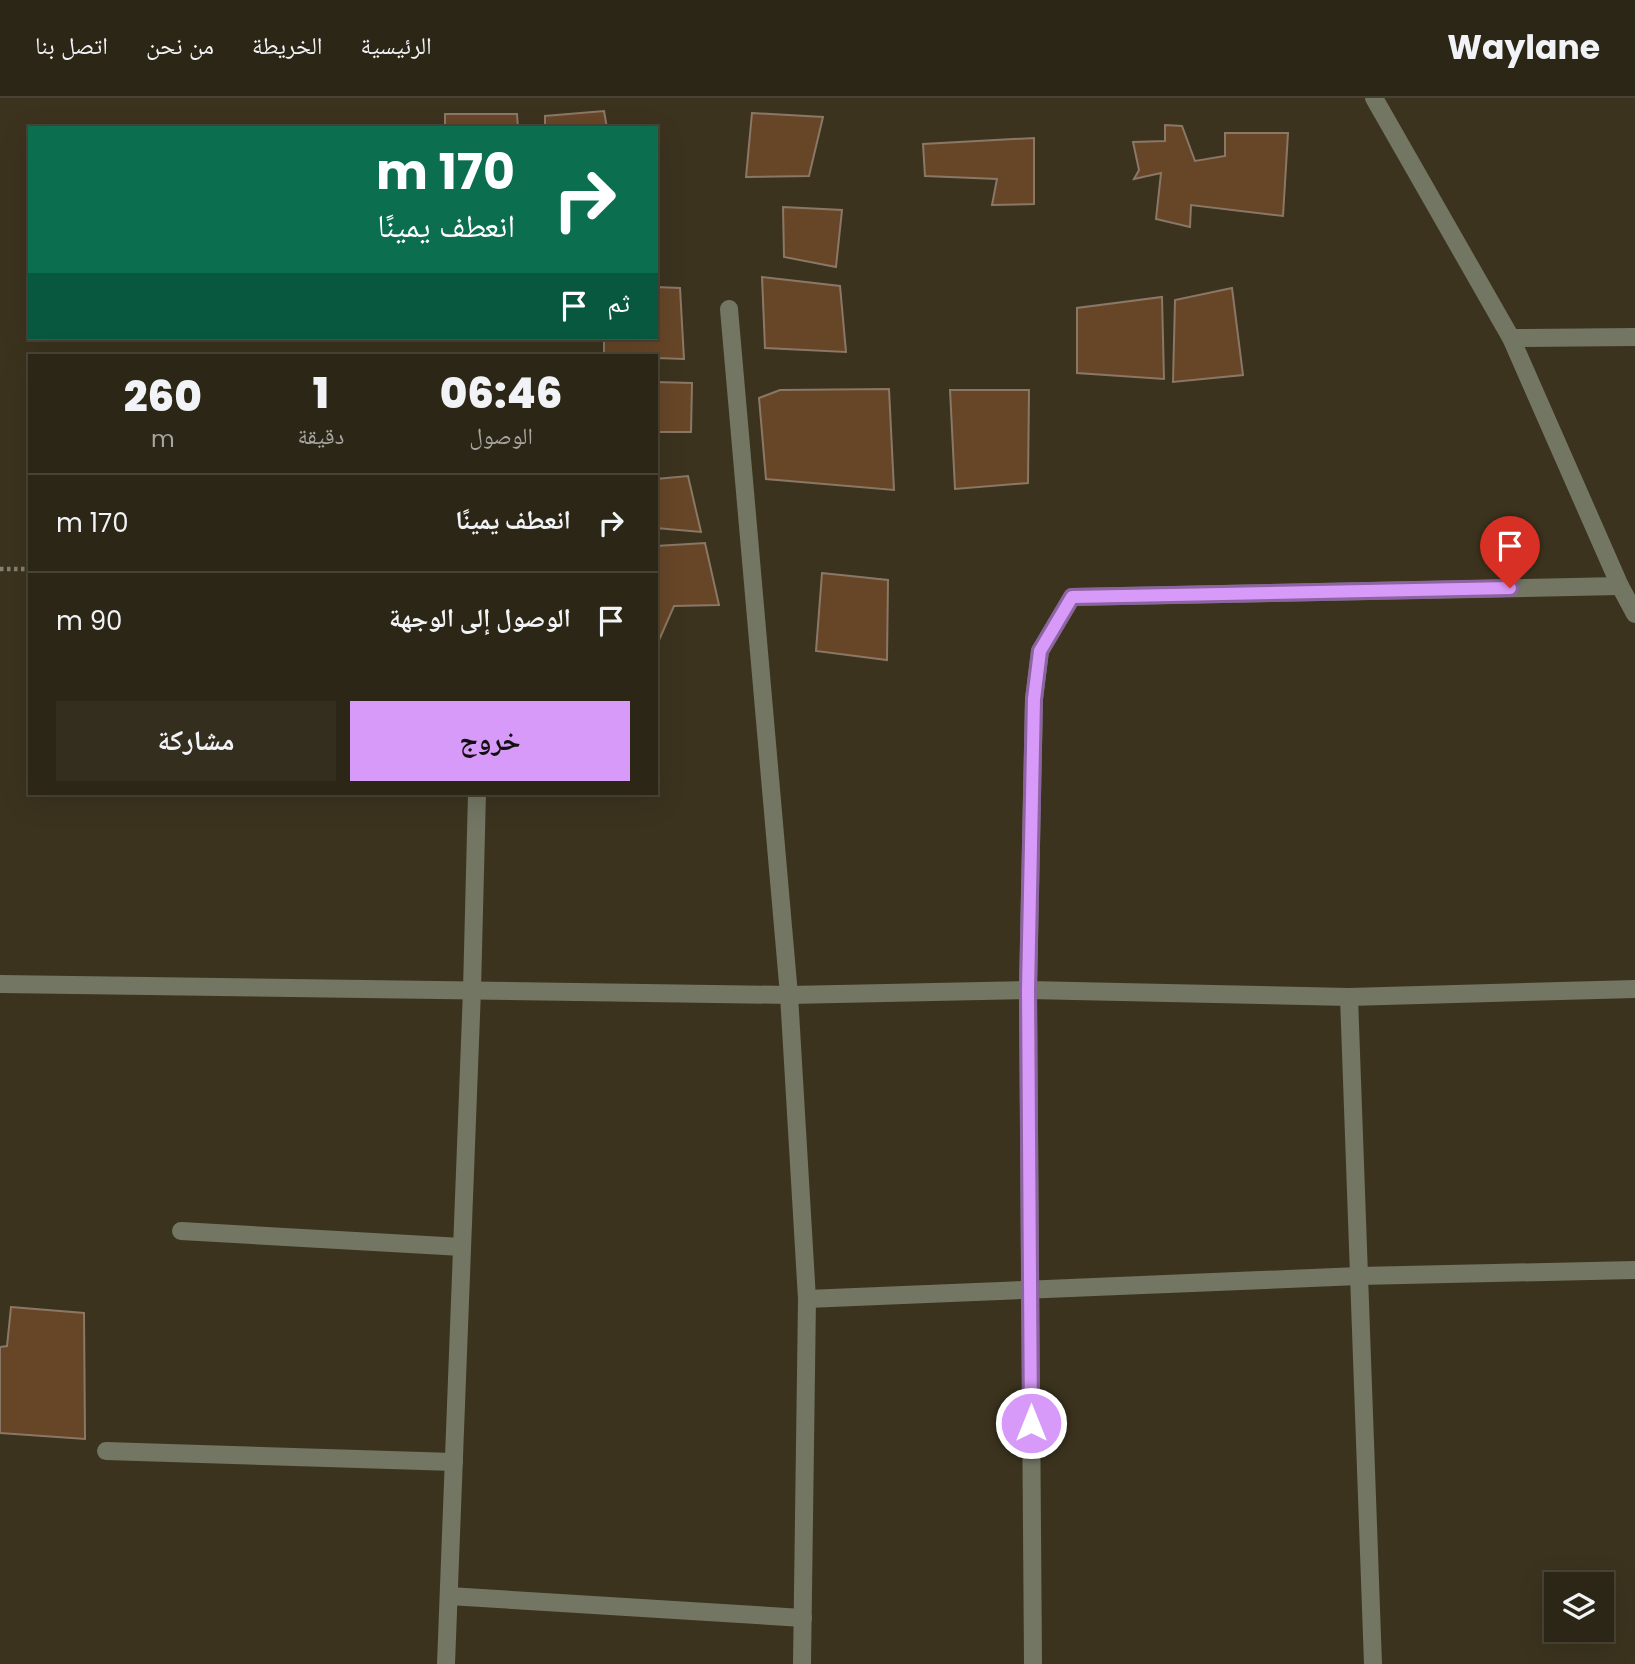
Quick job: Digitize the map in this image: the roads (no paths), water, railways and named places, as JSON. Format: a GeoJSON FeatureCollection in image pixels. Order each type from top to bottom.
{"type":"FeatureCollection","features":[{"type":"Feature","properties":{"kind":"street"},"geometry":{"type":"LineString","coordinates":[[1374,98],[1511,338],[1620,586],[1635,614]]}},
{"type":"Feature","properties":{"kind":"street"},"geometry":{"type":"LineString","coordinates":[[729,309],[789,995],[807,1299],[802,1664]]}},
{"type":"Feature","properties":{"kind":"street"},"geometry":{"type":"LineString","coordinates":[[1511,338],[1635,337]]}},
{"type":"Feature","properties":{"kind":"street"},"geometry":{"type":"LineString","coordinates":[[1033,1664],[1028,990],[1034,699],[1040,651],[1072,597],[1620,586]]}},
{"type":"Feature","properties":{"kind":"street"},"geometry":{"type":"LineString","coordinates":[[446,1664],[477,795]]}},
{"type":"Feature","properties":{"kind":"street"},"geometry":{"type":"LineString","coordinates":[[0,984],[789,995],[1028,990],[1349,997],[1635,989]]}},
{"type":"Feature","properties":{"kind":"street"},"geometry":{"type":"LineString","coordinates":[[1349,997],[1373,1664]]}},
{"type":"Feature","properties":{"kind":"street"},"geometry":{"type":"LineString","coordinates":[[181,1231],[462,1247]]}},
{"type":"Feature","properties":{"kind":"street"},"geometry":{"type":"LineString","coordinates":[[807,1299],[1359,1276],[1635,1269]]}},
{"type":"Feature","properties":{"kind":"street"},"geometry":{"type":"LineString","coordinates":[[106,1451],[454,1462]]}},
{"type":"Feature","properties":{"kind":"street"},"geometry":{"type":"LineString","coordinates":[[449,1596],[803,1618]]}}]}
